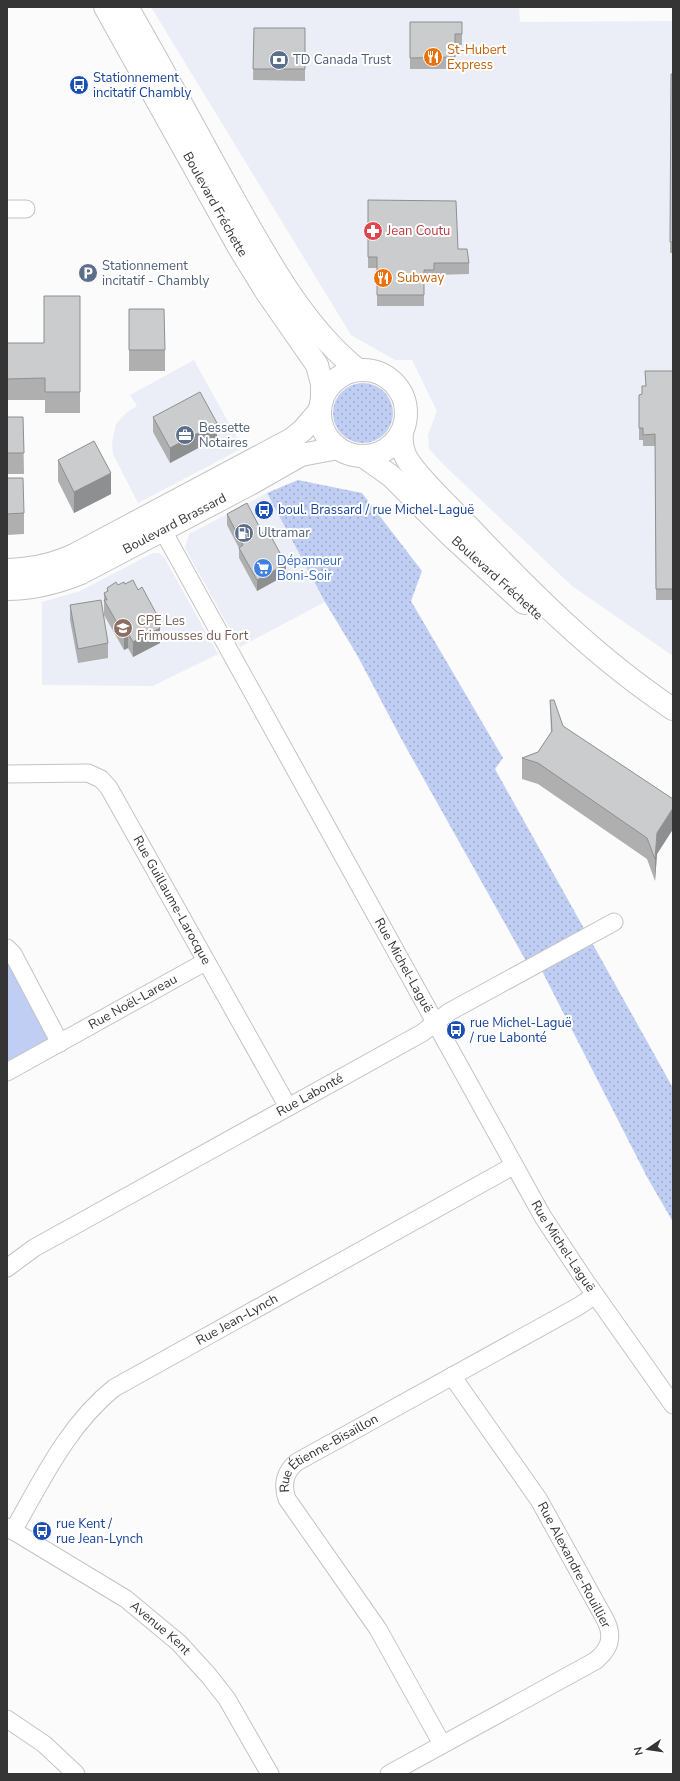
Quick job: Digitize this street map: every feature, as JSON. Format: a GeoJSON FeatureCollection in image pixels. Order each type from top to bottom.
{"type":"FeatureCollection","features":[{"type":"Feature","properties":{"kind":"main road","name":"Boulevard Fréchette"},"geometry":{"type":"LineString","coordinates":[[105,7],[241,251],[317,365],[322,384],[321,405]]}},
{"type":"Feature","properties":{"kind":"main road","name":"Boulevard Fréchette"},"geometry":{"type":"LineString","coordinates":[[127,7],[243,217],[277,274],[325,340],[338,354],[358,370]]}},
{"type":"Feature","properties":{"kind":"main road"},"geometry":{"type":"LineString","coordinates":[[358,370],[381,373],[396,385],[402,394],[406,412],[402,433],[388,449],[378,454],[363,456],[350,454],[338,448],[328,439],[323,430],[321,405],[325,391],[335,380],[348,372],[358,370]]}},
{"type":"Feature","properties":{"kind":"main road","name":"Boulevard Brassard"},"geometry":{"type":"LineString","coordinates":[[7,589],[32,588],[69,577],[95,566],[157,522],[292,438],[303,430],[321,405]]}},
{"type":"Feature","properties":{"kind":"main road","name":"Boulevard Fréchette"},"geometry":{"type":"LineString","coordinates":[[402,433],[402,447],[408,459],[458,516],[543,603],[640,687],[673,709]]}},
{"type":"Feature","properties":{"kind":"main road","name":"Boulevard Brassard"},"geometry":{"type":"LineString","coordinates":[[7,570],[31,568],[58,562],[250,484],[301,455],[338,448]]}},
{"type":"Feature","properties":{"kind":"main road","name":"Boulevard Fréchette"},"geometry":{"type":"LineString","coordinates":[[363,456],[391,476],[455,540],[549,624],[604,668],[620,679],[640,687]]}},
{"type":"Feature","properties":{"kind":"street"},"geometry":{"type":"LineString","coordinates":[[7,209],[26,209]]}},
{"type":"Feature","properties":{"kind":"street","name":"Rue Michel-Laguë"},"geometry":{"type":"LineString","coordinates":[[157,522],[546,1223],[673,1405]]}},
{"type":"Feature","properties":{"kind":"street","name":"Rue Guillaume-Larocque"},"geometry":{"type":"LineString","coordinates":[[7,774],[81,773],[95,776],[105,783],[114,794],[205,962],[288,1107]]}},
{"type":"Feature","properties":{"kind":"street","name":"Rue Labonté"},"geometry":{"type":"LineString","coordinates":[[7,1268],[34,1248],[422,1033],[449,1012],[614,922]]}},
{"type":"Feature","properties":{"kind":"street"},"geometry":{"type":"LineString","coordinates":[[7,948],[13,954],[60,1043]]}},
{"type":"Feature","properties":{"kind":"street","name":"Rue Noël-Lareau"},"geometry":{"type":"LineString","coordinates":[[7,1072],[205,962]]}},
{"type":"Feature","properties":{"kind":"street","name":"Rue Jean-Lynch"},"geometry":{"type":"LineString","coordinates":[[10,1529],[75,1428],[92,1408],[114,1388],[513,1166]]}},
{"type":"Feature","properties":{"kind":"street","name":"Rue Étienne-Bisaillon"},"geometry":{"type":"LineString","coordinates":[[442,1744],[378,1630],[289,1503],[285,1494],[284,1484],[288,1472],[297,1462],[579,1306],[595,1295]]}},
{"type":"Feature","properties":{"kind":"street","name":"Rue Alexandre-Rouillier"},"geometry":{"type":"LineString","coordinates":[[389,1774],[595,1661],[605,1652],[610,1643],[610,1632],[606,1621],[540,1500],[452,1376]]}},
{"type":"Feature","properties":{"kind":"street","name":"Avenue Kent"},"geometry":{"type":"LineString","coordinates":[[10,1529],[126,1599],[179,1642],[209,1676],[227,1700],[270,1774]]}},
{"type":"Feature","properties":{"kind":"street"},"geometry":{"type":"LineString","coordinates":[[7,1719],[44,1744],[76,1774]]}},
{"type":"Feature","properties":{"kind":"shaded area"},"geometry":{"type":"Polygon","coordinates":[[[151,7],[519,7],[520,22],[673,21],[673,656],[572,586],[445,466],[429,449],[428,435],[437,411],[412,360],[395,360],[351,335],[151,7]]]}},
{"type":"Feature","properties":{"kind":"shaded area"},"geometry":{"type":"Polygon","coordinates":[[[194,360],[241,445],[239,450],[138,503],[113,454],[112,443],[116,424],[126,413],[137,406],[130,395],[194,360]]]}},
{"type":"Feature","properties":{"kind":"shaded area"},"geometry":{"type":"Polygon","coordinates":[[[363,383],[379,388],[384,392],[388,397],[393,413],[388,429],[384,434],[379,438],[363,443],[347,438],[342,434],[338,429],[333,413],[338,397],[342,392],[347,388],[363,383]]]}},
{"type":"Feature","properties":{"kind":"shaded area"},"geometry":{"type":"Polygon","coordinates":[[[298,480],[362,493],[422,571],[411,601],[503,758],[495,769],[673,1088],[673,1222],[647,1177],[542,971],[526,961],[403,742],[357,655],[325,602],[267,493],[298,480]]]}},
{"type":"Feature","properties":{"kind":"shaded area"},"geometry":{"type":"Polygon","coordinates":[[[267,493],[325,602],[240,647],[185,548],[189,534],[267,493]]]}},
{"type":"Feature","properties":{"kind":"shaded area","name":"CPE Les Frimousses du Fort"},"geometry":{"type":"Polygon","coordinates":[[[153,553],[159,553],[164,557],[218,654],[153,686],[42,685],[42,602],[80,591],[153,553]]]}},
{"type":"Feature","properties":{"kind":"shaded area"},"geometry":{"type":"Polygon","coordinates":[[[7,951],[57,1046],[7,1072],[7,951]]]}},
{"type":"Feature","properties":{"kind":"building","name":"St-Hubert Express"},"geometry":{"type":"Polygon","coordinates":[[[410,22],[462,22],[462,34],[455,34],[455,57],[410,58],[410,22]]]}},
{"type":"Feature","properties":{"kind":"building","name":"TD Canada Trust"},"geometry":{"type":"Polygon","coordinates":[[[254,28],[305,28],[305,69],[253,69],[254,28]]]}},
{"type":"Feature","properties":{"kind":"building"},"geometry":{"type":"Polygon","coordinates":[[[671,74],[673,74],[673,242],[670,242],[671,74]]]}},
{"type":"Feature","properties":{"kind":"building"},"geometry":{"type":"Polygon","coordinates":[[[368,200],[456,201],[458,249],[467,249],[469,263],[434,263],[434,270],[424,270],[424,295],[377,295],[377,257],[368,257],[368,200]]]}},
{"type":"Feature","properties":{"kind":"building"},"geometry":{"type":"Polygon","coordinates":[[[44,296],[80,296],[80,392],[45,392],[45,378],[7,379],[7,343],[44,343],[44,296]]]}},
{"type":"Feature","properties":{"kind":"building"},"geometry":{"type":"Polygon","coordinates":[[[129,309],[164,309],[165,350],[129,350],[129,309]]]}},
{"type":"Feature","properties":{"kind":"building"},"geometry":{"type":"Polygon","coordinates":[[[645,371],[673,371],[673,589],[656,589],[655,434],[643,435],[643,428],[639,428],[639,395],[642,394],[642,386],[646,386],[645,371]]]}},
{"type":"Feature","properties":{"kind":"building"},"geometry":{"type":"Polygon","coordinates":[[[200,392],[217,423],[170,448],[153,417],[200,392]]]}},
{"type":"Feature","properties":{"kind":"building"},"geometry":{"type":"Polygon","coordinates":[[[7,417],[23,417],[24,453],[7,453],[7,417]]]}},
{"type":"Feature","properties":{"kind":"building"},"geometry":{"type":"Polygon","coordinates":[[[94,441],[111,473],[74,492],[58,460],[94,441]]]}},
{"type":"Feature","properties":{"kind":"building"},"geometry":{"type":"Polygon","coordinates":[[[7,478],[23,478],[24,513],[7,514],[7,478]]]}},
{"type":"Feature","properties":{"kind":"building"},"geometry":{"type":"Polygon","coordinates":[[[247,503],[263,534],[268,531],[286,564],[257,580],[239,548],[243,545],[227,514],[247,503]]]}},
{"type":"Feature","properties":{"kind":"building"},"geometry":{"type":"Polygon","coordinates":[[[133,580],[138,590],[142,587],[157,615],[153,616],[160,628],[133,642],[128,633],[124,635],[104,600],[107,600],[104,593],[108,591],[107,588],[116,582],[118,585],[124,582],[125,584],[133,580]]]}},
{"type":"Feature","properties":{"kind":"building"},"geometry":{"type":"Polygon","coordinates":[[[101,600],[108,643],[78,649],[70,605],[101,600]]]}},
{"type":"Feature","properties":{"kind":"building"},"geometry":{"type":"Polygon","coordinates":[[[550,700],[554,700],[563,726],[673,799],[673,808],[657,833],[655,859],[647,838],[538,763],[522,758],[538,752],[552,731],[550,700]]]}},
{"type":"Feature","properties":{"kind":"place","name":"St-Hubert Express"},"geometry":{"type":"Point","coordinates":[433,57]}},
{"type":"Feature","properties":{"kind":"place","name":"TD Canada Trust"},"geometry":{"type":"Point","coordinates":[279,60]}},
{"type":"Feature","properties":{"kind":"place","name":"Stationnement incitatif Chambly"},"geometry":{"type":"Point","coordinates":[79,85]}},
{"type":"Feature","properties":{"kind":"place","name":"Jean Coutu"},"geometry":{"type":"Point","coordinates":[373,231]}},
{"type":"Feature","properties":{"kind":"place","name":"Stationnement incitatif - Chambly"},"geometry":{"type":"Point","coordinates":[88,273]}},
{"type":"Feature","properties":{"kind":"place","name":"Subway"},"geometry":{"type":"Point","coordinates":[383,278]}},
{"type":"Feature","properties":{"kind":"place","name":"Bessette Notaires"},"geometry":{"type":"Point","coordinates":[185,435]}},
{"type":"Feature","properties":{"kind":"place","name":"boul. Brassard / rue Michel-Laguë"},"geometry":{"type":"Point","coordinates":[264,510]}},
{"type":"Feature","properties":{"kind":"place","name":"Ultramar"},"geometry":{"type":"Point","coordinates":[244,533]}},
{"type":"Feature","properties":{"kind":"place","name":"Dépanneur Boni-Soir"},"geometry":{"type":"Point","coordinates":[263,568]}},
{"type":"Feature","properties":{"kind":"place","name":"CPE Les Frimousses du Fort"},"geometry":{"type":"Point","coordinates":[123,628]}},
{"type":"Feature","properties":{"kind":"place","name":"rue Michel-Laguë / rue Labonté"},"geometry":{"type":"Point","coordinates":[456,1030]}},
{"type":"Feature","properties":{"kind":"place","name":"rue Kent / rue Jean-Lynch"},"geometry":{"type":"Point","coordinates":[42,1531]}}]}
